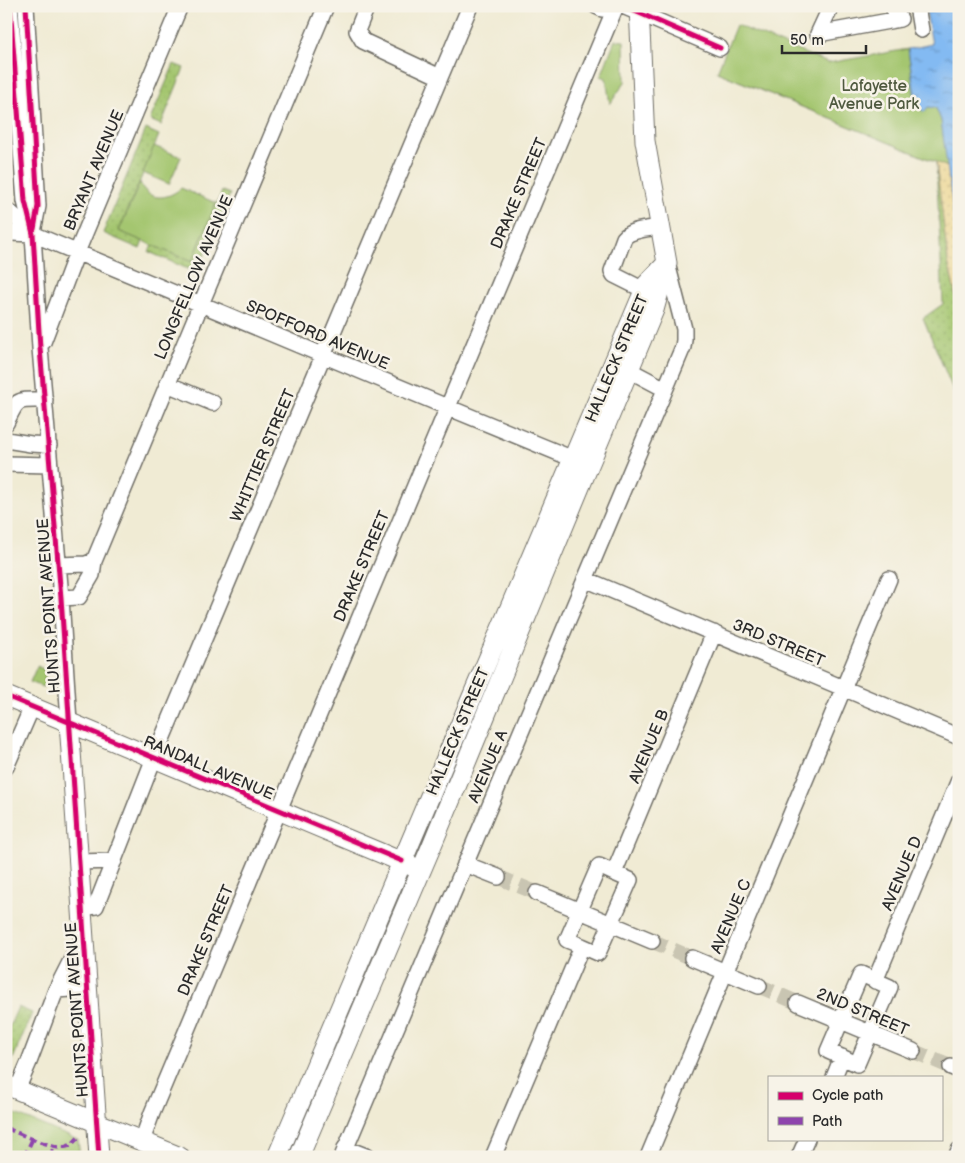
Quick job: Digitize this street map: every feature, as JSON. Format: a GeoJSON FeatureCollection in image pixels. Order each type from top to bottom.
{"type":"FeatureCollection","features":[{"type":"Feature","properties":{"kind":"main road"},"geometry":{"type":"LineString","coordinates":[[633,9],[645,141],[667,263]]}},
{"type":"Feature","properties":{"kind":"main road","name":"HALLECK STREET"},"geometry":{"type":"LineString","coordinates":[[298,1157],[422,870],[581,462],[644,290],[647,284],[667,263]]}},
{"type":"Feature","properties":{"kind":"main road","name":"HALLECK STREET"},"geometry":{"type":"LineString","coordinates":[[277,1157],[402,862],[581,462],[629,370],[654,310],[667,263]]}},
{"type":"Feature","properties":{"kind":"main road","name":"RANDALL AVENUE"},"geometry":{"type":"LineString","coordinates":[[6,696],[422,870]]}},
{"type":"Feature","properties":{"kind":"main road","name":"HUNTS POINT AVENUE"},"geometry":{"type":"LineString","coordinates":[[69,722],[99,1157]]}},
{"type":"Feature","properties":{"kind":"main road"},"geometry":{"type":"LineString","coordinates":[[12,1087],[96,1122],[140,1149],[180,1157]]}},
{"type":"Feature","properties":{"kind":"street","name":"HUNTS POINT AVENUE"},"geometry":{"type":"LineString","coordinates":[[10,6],[19,107],[38,206],[33,234],[69,722]]}},
{"type":"Feature","properties":{"kind":"street","name":"HUNTS POINT AVENUE"},"geometry":{"type":"LineString","coordinates":[[19,107],[26,6]]}},
{"type":"Feature","properties":{"kind":"street","name":"BRYANT AVENUE"},"geometry":{"type":"LineString","coordinates":[[40,348],[77,252],[180,6]]}},
{"type":"Feature","properties":{"kind":"street","name":"LONGFELLOW AVENUE"},"geometry":{"type":"LineString","coordinates":[[61,598],[79,596],[92,575],[94,561],[326,6]]}},
{"type":"Feature","properties":{"kind":"street"},"geometry":{"type":"LineString","coordinates":[[367,6],[357,31],[363,40],[440,77]]}},
{"type":"Feature","properties":{"kind":"street","name":"WHITTIER STREET"},"geometry":{"type":"LineString","coordinates":[[82,908],[96,906],[154,758],[470,6]]}},
{"type":"Feature","properties":{"kind":"street"},"geometry":{"type":"LineString","coordinates":[[596,6],[602,9],[609,6]]}},
{"type":"Feature","properties":{"kind":"street","name":"DRAKE STREET"},"geometry":{"type":"LineString","coordinates":[[140,1149],[152,1113],[278,810],[616,6]]}},
{"type":"Feature","properties":{"kind":"street"},"geometry":{"type":"LineString","coordinates":[[831,6],[818,34],[900,19],[892,6]]}},
{"type":"Feature","properties":{"kind":"street"},"geometry":{"type":"LineString","coordinates":[[917,6],[921,30]]}},
{"type":"Feature","properties":{"kind":"street"},"geometry":{"type":"LineString","coordinates":[[633,9],[720,48]]}},
{"type":"Feature","properties":{"kind":"street","name":"SPOFFORD AVENUE"},"geometry":{"type":"LineString","coordinates":[[6,212],[12,214],[33,234]]}},
{"type":"Feature","properties":{"kind":"street"},"geometry":{"type":"LineString","coordinates":[[644,290],[614,275],[612,271],[626,235],[660,227]]}},
{"type":"Feature","properties":{"kind":"street","name":"SPOFFORD AVENUE"},"geometry":{"type":"LineString","coordinates":[[6,231],[33,234],[581,462]]}},
{"type":"Feature","properties":{"kind":"street","name":"AVENUE A"},"geometry":{"type":"LineString","coordinates":[[344,1152],[683,347],[684,328],[667,263]]}},
{"type":"Feature","properties":{"kind":"street"},"geometry":{"type":"LineString","coordinates":[[629,370],[665,389]]}},
{"type":"Feature","properties":{"kind":"street"},"geometry":{"type":"LineString","coordinates":[[167,384],[212,404]]}},
{"type":"Feature","properties":{"kind":"street"},"geometry":{"type":"LineString","coordinates":[[6,423],[17,402],[22,400],[45,400]]}},
{"type":"Feature","properties":{"kind":"street"},"geometry":{"type":"LineString","coordinates":[[6,440],[48,445]]}},
{"type":"Feature","properties":{"kind":"street"},"geometry":{"type":"LineString","coordinates":[[6,464],[50,465]]}},
{"type":"Feature","properties":{"kind":"street"},"geometry":{"type":"LineString","coordinates":[[58,565],[86,564],[94,561]]}},
{"type":"Feature","properties":{"kind":"street","name":"3RD STREET"},"geometry":{"type":"LineString","coordinates":[[585,579],[958,734]]}},
{"type":"Feature","properties":{"kind":"street","name":"AVENUE C"},"geometry":{"type":"LineString","coordinates":[[648,1157],[890,580]]}},
{"type":"Feature","properties":{"kind":"street","name":"AVENUE B"},"geometry":{"type":"LineString","coordinates":[[614,873],[714,634]]}},
{"type":"Feature","properties":{"kind":"street"},"geometry":{"type":"LineString","coordinates":[[6,767],[32,707]]}},
{"type":"Feature","properties":{"kind":"street","name":"AVENUE D"},"geometry":{"type":"LineString","coordinates":[[876,981],[959,780]]}},
{"type":"Feature","properties":{"kind":"street"},"geometry":{"type":"LineString","coordinates":[[79,862],[114,861]]}},
{"type":"Feature","properties":{"kind":"street"},"geometry":{"type":"LineString","coordinates":[[465,864],[498,877]]}},
{"type":"Feature","properties":{"kind":"street"},"geometry":{"type":"LineString","coordinates":[[599,866],[630,880],[598,953],[567,940],[579,910],[599,866]]}},
{"type":"Feature","properties":{"kind":"street"},"geometry":{"type":"LineString","coordinates":[[538,894],[652,941]]}},
{"type":"Feature","properties":{"kind":"street"},"geometry":{"type":"LineString","coordinates":[[12,1087],[29,1062],[56,990],[84,935]]}},
{"type":"Feature","properties":{"kind":"street"},"geometry":{"type":"LineString","coordinates":[[493,1157],[582,946]]}},
{"type":"Feature","properties":{"kind":"street"},"geometry":{"type":"LineString","coordinates":[[692,958],[759,986]]}},
{"type":"Feature","properties":{"kind":"street"},"geometry":{"type":"LineString","coordinates":[[861,974],[890,987],[857,1064],[828,1051],[841,1020],[861,974]]}},
{"type":"Feature","properties":{"kind":"street"},"geometry":{"type":"LineString","coordinates":[[56,990],[87,988]]}},
{"type":"Feature","properties":{"kind":"street","name":"2ND STREET"},"geometry":{"type":"LineString","coordinates":[[798,1003],[913,1051]]}},
{"type":"Feature","properties":{"kind":"street"},"geometry":{"type":"LineString","coordinates":[[834,1076],[842,1057]]}},
{"type":"Feature","properties":{"kind":"street"},"geometry":{"type":"LineString","coordinates":[[799,1157],[807,1140]]}},
{"type":"Feature","properties":{"kind":"street"},"geometry":{"type":"LineString","coordinates":[[956,1157],[959,1150]]}},
{"type":"Feature","properties":{"kind":"street"},"geometry":{"type":"LineString","coordinates":[[344,1152],[368,1157]]}},
{"type":"Feature","properties":{"kind":"green space","name":"Lafayette Avenue Park"},"geometry":{"type":"Polygon","coordinates":[[[736,25],[828,63],[908,49],[917,106],[936,108],[941,120],[948,167],[717,72],[736,25]]]}},
{"type":"Feature","properties":{"kind":"green space"},"geometry":{"type":"Polygon","coordinates":[[[615,40],[624,41],[625,82],[610,104],[606,78],[601,76],[615,40]]]}},
{"type":"Feature","properties":{"kind":"green space"},"geometry":{"type":"Polygon","coordinates":[[[174,64],[184,68],[161,125],[150,120],[174,64]]]}},
{"type":"Feature","properties":{"kind":"green space"},"geometry":{"type":"Polygon","coordinates":[[[721,70],[948,167],[937,163],[948,261],[959,311],[959,404],[923,318],[943,304],[936,162],[717,72],[721,70]]]}},
{"type":"Feature","properties":{"kind":"green space"},"geometry":{"type":"Polygon","coordinates":[[[146,129],[159,135],[119,231],[143,241],[140,249],[103,233],[146,129]]]}},
{"type":"Feature","properties":{"kind":"green space"},"geometry":{"type":"Polygon","coordinates":[[[154,146],[181,157],[169,184],[143,173],[154,146]]]}},
{"type":"Feature","properties":{"kind":"green space"},"geometry":{"type":"Polygon","coordinates":[[[140,182],[143,188],[153,196],[164,197],[181,188],[216,203],[192,262],[119,231],[140,182]]]}},
{"type":"Feature","properties":{"kind":"green space"},"geometry":{"type":"Polygon","coordinates":[[[222,191],[230,194],[197,273],[149,252],[152,245],[192,262],[222,191]]]}},
{"type":"Feature","properties":{"kind":"green space"},"geometry":{"type":"Polygon","coordinates":[[[37,666],[45,670],[45,683],[43,687],[30,682],[37,666]]]}},
{"type":"Feature","properties":{"kind":"green space"},"geometry":{"type":"Polygon","coordinates":[[[18,1007],[32,1013],[13,1059],[6,1056],[6,1034],[18,1007]]]}},
{"type":"Feature","properties":{"kind":"green space"},"geometry":{"type":"Polygon","coordinates":[[[6,1110],[78,1140],[80,1157],[6,1157],[6,1110]]]}},
{"type":"Feature","properties":{"kind":"sand"},"geometry":{"type":"Polygon","coordinates":[[[936,162],[948,167],[959,255],[959,311],[948,261],[936,162]]]}},
{"type":"Feature","properties":{"kind":"water"},"geometry":{"type":"Polygon","coordinates":[[[925,6],[959,6],[959,255],[941,120],[936,108],[928,107],[924,112],[917,106],[908,49],[932,44],[925,6]]]}},
{"type":"Feature","properties":{"kind":"tunnel"},"geometry":{"type":"LineString","coordinates":[[498,877],[537,893]]}},
{"type":"Feature","properties":{"kind":"tunnel"},"geometry":{"type":"LineString","coordinates":[[652,941],[692,958]]}},
{"type":"Feature","properties":{"kind":"tunnel"},"geometry":{"type":"LineString","coordinates":[[759,986],[798,1003]]}},
{"type":"Feature","properties":{"kind":"tunnel"},"geometry":{"type":"LineString","coordinates":[[913,1051],[951,1067]]}},
{"type":"Feature","properties":{"kind":"marked path"},"geometry":{"type":"LineString","coordinates":[[6,1128],[59,1147],[69,1146],[78,1138]]}},
{"type":"Feature","properties":{"kind":"marked path"},"geometry":{"type":"LineString","coordinates":[[24,1157],[33,1138]]}},
{"type":"Feature","properties":{"kind":"marked path"},"geometry":{"type":"LineString","coordinates":[[52,1157],[53,1144]]}},
{"type":"Feature","properties":{"kind":"cycle path"},"geometry":{"type":"LineString","coordinates":[[10,6],[25,201],[33,234],[40,348],[61,598],[99,1157]]}},
{"type":"Feature","properties":{"kind":"cycle path"},"geometry":{"type":"LineString","coordinates":[[26,6],[38,206],[34,229]]}},
{"type":"Feature","properties":{"kind":"cycle path"},"geometry":{"type":"LineString","coordinates":[[623,6],[720,48]]}},
{"type":"Feature","properties":{"kind":"cycle path"},"geometry":{"type":"LineString","coordinates":[[6,696],[402,861]]}}]}
